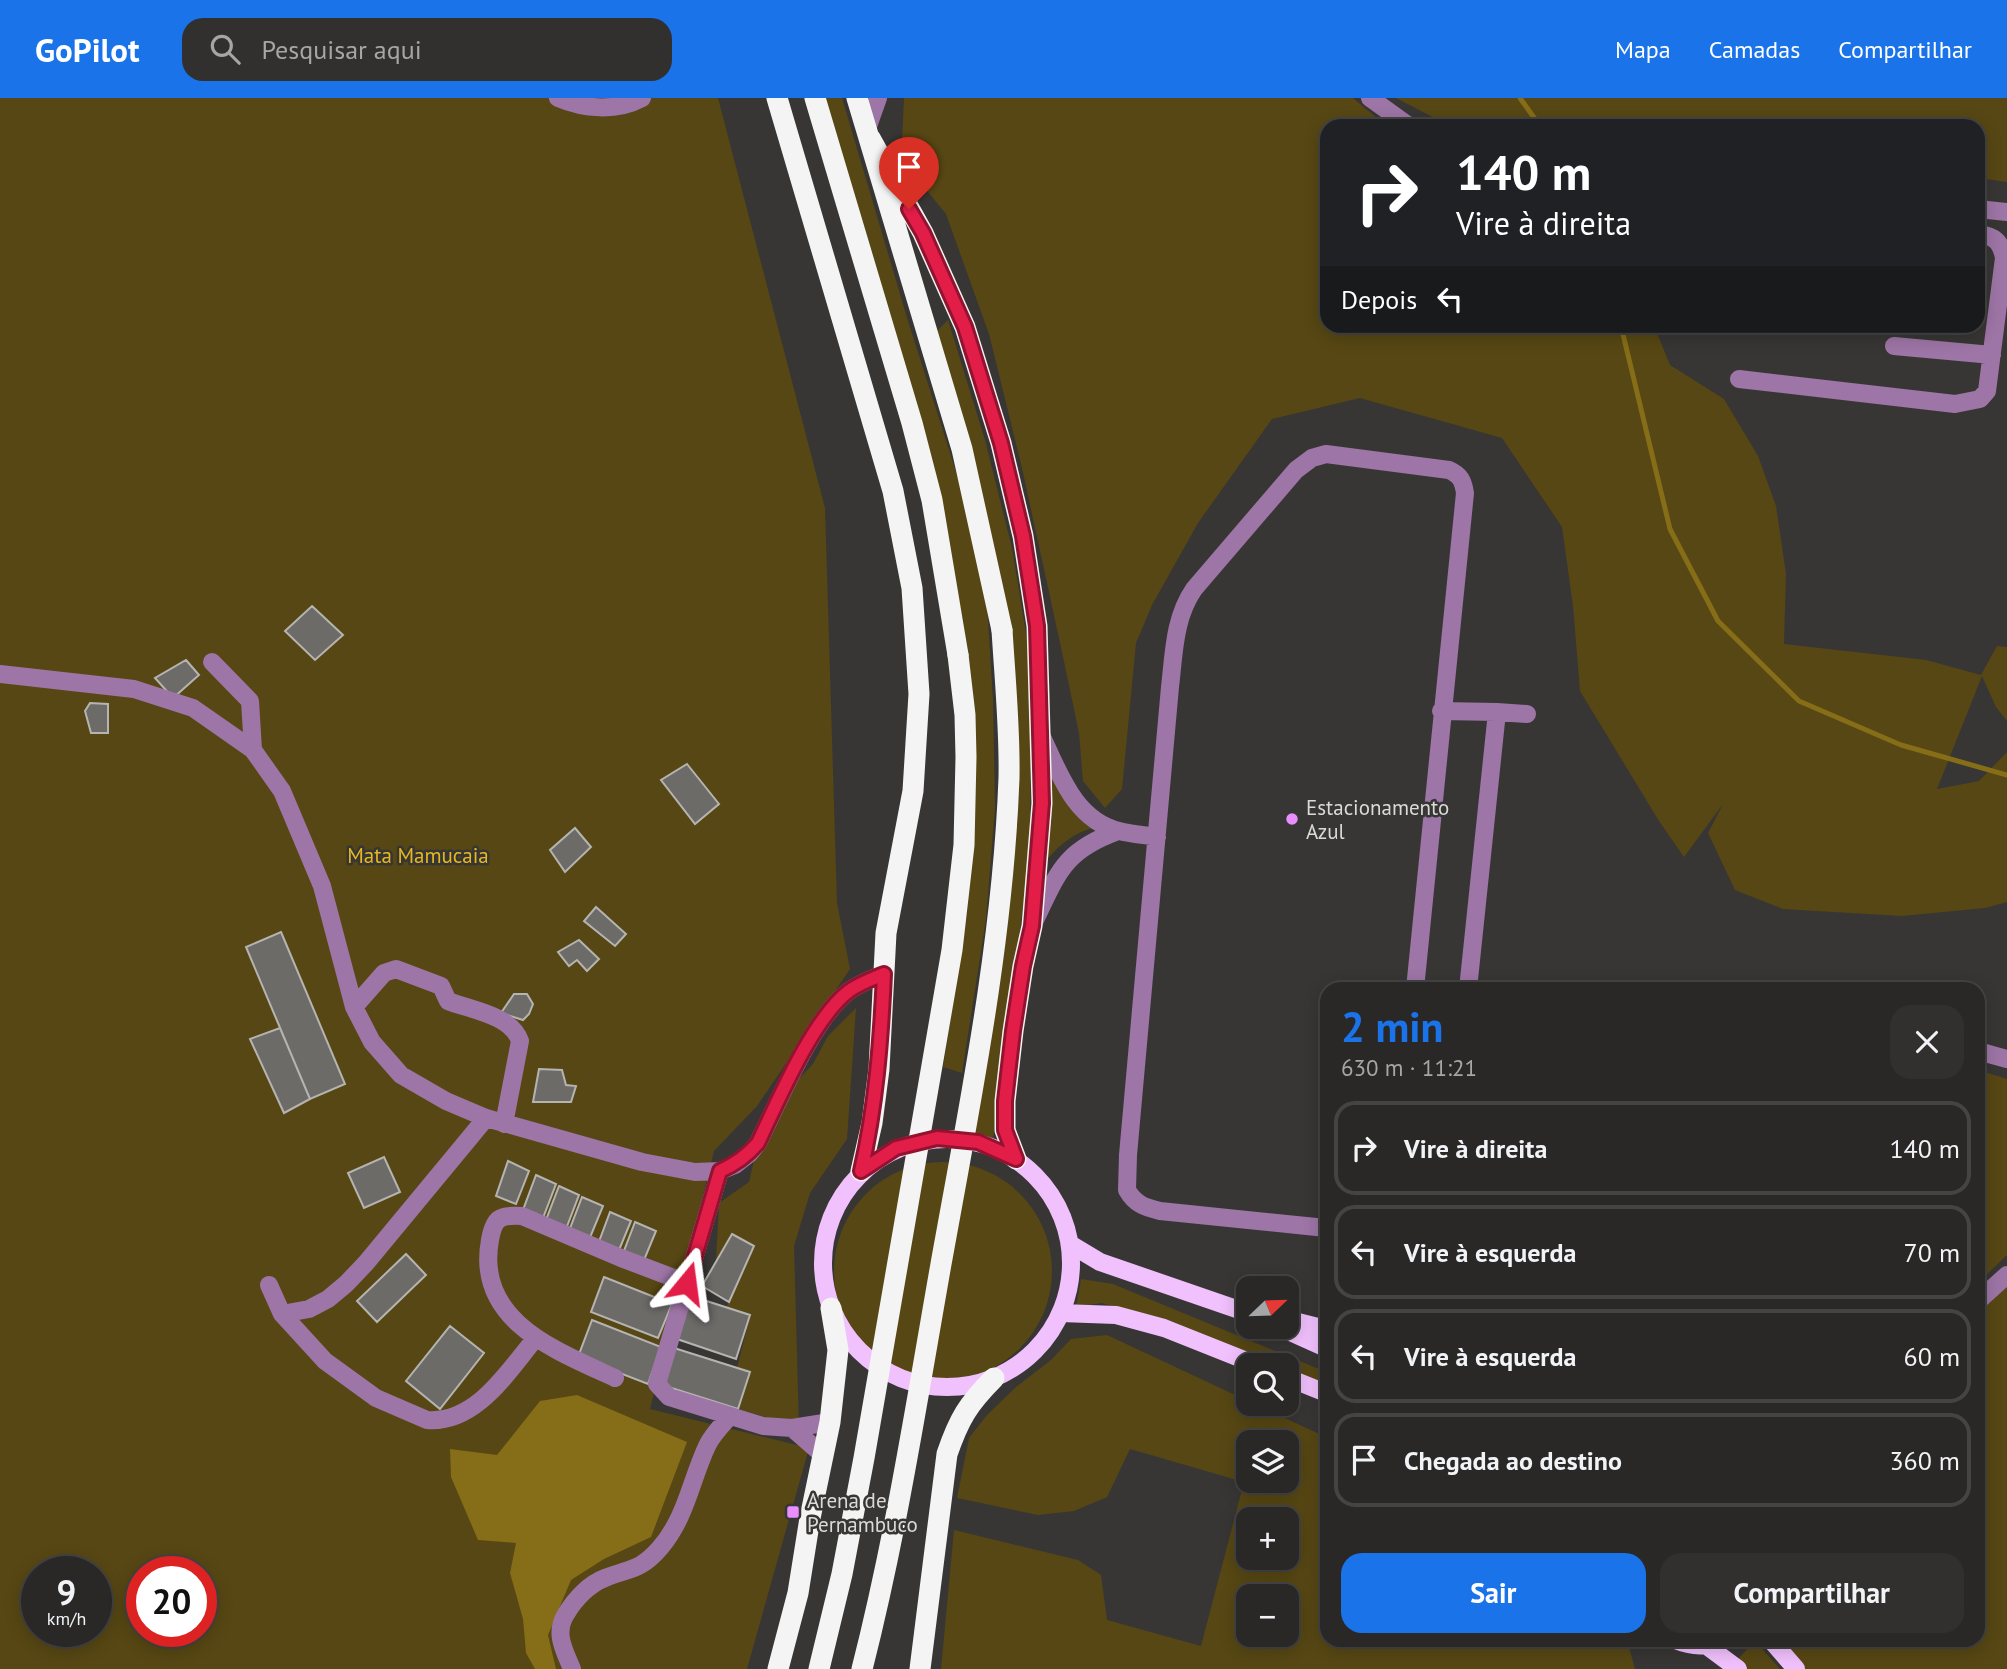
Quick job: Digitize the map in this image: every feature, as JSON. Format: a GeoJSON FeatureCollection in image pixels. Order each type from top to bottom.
{"type":"FeatureCollection","features":[{"type":"Feature","properties":{"kind":"highway"},"geometry":{"type":"LineString","coordinates":[[777,98],[893,491],[912,588],[919,694],[913,791],[886,933],[879,1069],[872,1123],[861,1171]]}},
{"type":"Feature","properties":{"kind":"highway"},"geometry":{"type":"LineString","coordinates":[[815,98],[932,500],[958,655],[965,715],[966,757],[964,845],[952,950],[864,1458],[842,1574],[819,1669]]}},
{"type":"Feature","properties":{"kind":"highway"},"geometry":{"type":"LineString","coordinates":[[857,98],[962,449],[1002,630],[1009,775],[1002,889],[975,1079],[881,1595],[862,1669]]}},
{"type":"Feature","properties":{"kind":"highway"},"geometry":{"type":"LineString","coordinates":[[868,134],[923,233],[965,327],[1001,443],[1023,536],[1037,626],[1042,803],[1032,926],[1014,1018],[1005,1101],[1005,1130],[1016,1159]]}},
{"type":"Feature","properties":{"kind":"highway"},"geometry":{"type":"LineString","coordinates":[[778,1669],[799,1593],[810,1518],[830,1422],[838,1350],[831,1308]]}},
{"type":"Feature","properties":{"kind":"highway"},"geometry":{"type":"LineString","coordinates":[[920,1669],[947,1454],[957,1426],[971,1400],[994,1378]]}},
{"type":"Feature","properties":{"kind":"main road"},"geometry":{"type":"LineString","coordinates":[[937,1138],[978,1142],[1016,1159],[1042,1182],[1060,1211],[1070,1244],[1068,1291],[1061,1313],[1049,1334],[1034,1352],[1015,1367],[994,1378],[940,1389],[917,1384],[881,1368],[842,1332],[831,1308],[823,1272],[825,1235],[838,1200],[861,1171],[896,1148],[937,1138]]}},
{"type":"Feature","properties":{"kind":"main road"},"geometry":{"type":"LineString","coordinates":[[1070,1244],[1100,1262],[1236,1309]]}},
{"type":"Feature","properties":{"kind":"main road"},"geometry":{"type":"LineString","coordinates":[[1061,1313],[1116,1315],[1164,1328],[1236,1357]]}},
{"type":"Feature","properties":{"kind":"main road"},"geometry":{"type":"LineString","coordinates":[[1299,1322],[1320,1328]]}},
{"type":"Feature","properties":{"kind":"main road"},"geometry":{"type":"LineString","coordinates":[[1299,1336],[1320,1345]]}},
{"type":"Feature","properties":{"kind":"main road"},"geometry":{"type":"LineString","coordinates":[[1299,1382],[1320,1391]]}},
{"type":"Feature","properties":{"kind":"main road"},"geometry":{"type":"LineString","coordinates":[[1719,1647],[1738,1669]]}},
{"type":"Feature","properties":{"kind":"main road"},"geometry":{"type":"LineString","coordinates":[[1777,1647],[1796,1669]]}},
{"type":"Feature","properties":{"kind":"street"},"geometry":{"type":"LineString","coordinates":[[558,98],[590,108],[631,104],[642,98]]}},
{"type":"Feature","properties":{"kind":"street"},"geometry":{"type":"LineString","coordinates":[[868,134],[878,98]]}},
{"type":"Feature","properties":{"kind":"street"},"geometry":{"type":"LineString","coordinates":[[1370,98],[1399,119]]}},
{"type":"Feature","properties":{"kind":"street"},"geometry":{"type":"LineString","coordinates":[[1985,210],[2007,212]]}},
{"type":"Feature","properties":{"kind":"street"},"geometry":{"type":"LineString","coordinates":[[1739,379],[1955,404],[1980,399],[1987,391],[2004,258],[1998,242],[1985,236]]}},
{"type":"Feature","properties":{"kind":"street"},"geometry":{"type":"LineString","coordinates":[[1894,346],[1992,355]]}},
{"type":"Feature","properties":{"kind":"street"},"geometry":{"type":"LineString","coordinates":[[1320,1227],[1160,1211],[1141,1206],[1133,1200],[1128,1190],[1128,1155],[1178,623],[1184,603],[1296,470],[1312,458],[1326,454],[1449,470],[1463,481],[1465,493],[1416,982]]}},
{"type":"Feature","properties":{"kind":"street"},"geometry":{"type":"LineString","coordinates":[[212,662],[250,701],[253,750]]}},
{"type":"Feature","properties":{"kind":"street"},"geometry":{"type":"LineString","coordinates":[[0,674],[134,689],[193,708],[253,750],[282,791],[322,886],[354,1007],[372,1042],[401,1075],[446,1101],[486,1118],[642,1162],[695,1172],[720,1171],[735,1165],[758,1143],[802,1053],[834,1005],[849,991],[884,974]]}},
{"type":"Feature","properties":{"kind":"street"},"geometry":{"type":"LineString","coordinates":[[1441,711],[1527,714]]}},
{"type":"Feature","properties":{"kind":"street"},"geometry":{"type":"LineString","coordinates":[[1469,982],[1497,712]]}},
{"type":"Feature","properties":{"kind":"street"},"geometry":{"type":"LineString","coordinates":[[1041,735],[1061,778],[1077,803],[1092,819],[1118,831],[1157,837]]}},
{"type":"Feature","properties":{"kind":"street"},"geometry":{"type":"LineString","coordinates":[[1032,926],[1054,880],[1074,853],[1094,839],[1118,831]]}},
{"type":"Feature","properties":{"kind":"street"},"geometry":{"type":"LineString","coordinates":[[354,1007],[384,973],[396,969],[441,986],[448,1002],[507,1023],[517,1032],[520,1041],[504,1124]]}},
{"type":"Feature","properties":{"kind":"street"},"geometry":{"type":"LineString","coordinates":[[1985,1053],[2007,1059]]}},
{"type":"Feature","properties":{"kind":"street"},"geometry":{"type":"LineString","coordinates":[[282,1314],[309,1309],[328,1299],[346,1284],[486,1118]]}},
{"type":"Feature","properties":{"kind":"street"},"geometry":{"type":"LineString","coordinates":[[720,1171],[657,1384],[669,1397],[763,1426],[792,1428],[830,1422]]}},
{"type":"Feature","properties":{"kind":"street"},"geometry":{"type":"LineString","coordinates":[[615,1378],[535,1339],[508,1314],[488,1275],[492,1227],[498,1219],[506,1215],[522,1216],[687,1283]]}},
{"type":"Feature","properties":{"kind":"street"},"geometry":{"type":"LineString","coordinates":[[1985,1295],[2007,1275]]}},
{"type":"Feature","properties":{"kind":"street"},"geometry":{"type":"LineString","coordinates":[[269,1285],[282,1314],[325,1361],[376,1398],[427,1420],[436,1421],[479,1404],[535,1339]]}},
{"type":"Feature","properties":{"kind":"street"},"geometry":{"type":"LineString","coordinates":[[572,1669],[558,1629],[566,1614],[585,1590],[603,1579],[639,1568],[660,1548],[674,1529],[687,1501],[707,1444],[730,1416]]}},
{"type":"Feature","properties":{"kind":"street"},"geometry":{"type":"LineString","coordinates":[[792,1428],[823,1455]]}},
{"type":"Feature","properties":{"kind":"green space","name":"Mata Mamucaia"},"geometry":{"type":"Polygon","coordinates":[[[0,98],[718,98],[825,508],[837,903],[850,969],[757,1106],[714,1151],[650,1409],[809,1448],[747,1669],[0,1669],[0,98]]]}},
{"type":"Feature","properties":{"kind":"green space"},"geometry":{"type":"Polygon","coordinates":[[[822,98],[842,98],[964,497],[987,604],[993,700],[995,807],[986,919],[962,1073],[943,1067],[967,914],[974,783],[974,714],[963,619],[937,502],[822,98]]]}},
{"type":"Feature","properties":{"kind":"green space"},"geometry":{"type":"Polygon","coordinates":[[[904,98],[1353,98],[1378,119],[1320,119],[1320,333],[1657,333],[1670,365],[1724,399],[1758,456],[1776,506],[1786,574],[1784,644],[1926,660],[1981,675],[1997,646],[2007,647],[2007,721],[1996,707],[1982,676],[1937,789],[1979,781],[2007,752],[2007,902],[1985,908],[1902,916],[1783,909],[1735,890],[1708,833],[1723,804],[1684,857],[1580,691],[1573,606],[1562,527],[1502,438],[1360,398],[1272,419],[1198,523],[1152,605],[1136,643],[1122,789],[1105,808],[1083,781],[1079,733],[1062,652],[1022,468],[989,334],[946,214],[924,187],[902,142],[904,98]]]}},
{"type":"Feature","properties":{"kind":"green space"},"geometry":{"type":"Polygon","coordinates":[[[1396,98],[2007,98],[2007,182],[1985,179],[1985,119],[1436,119],[1396,98]]]}},
{"type":"Feature","properties":{"kind":"green space"},"geometry":{"type":"Polygon","coordinates":[[[948,320],[985,440],[1012,548],[1030,658],[1030,852],[993,1140],[972,1132],[1013,709],[934,334],[948,320]]]}},
{"type":"Feature","properties":{"kind":"green space"},"geometry":{"type":"Polygon","coordinates":[[[1051,772],[1068,803],[1093,828],[1067,840],[1046,861],[1051,772]]]}},
{"type":"Feature","properties":{"kind":"green space"},"geometry":{"type":"Polygon","coordinates":[[[856,1008],[847,1139],[810,1193],[794,1246],[799,1427],[738,1409],[750,1372],[737,1368],[750,1316],[726,1308],[754,1246],[732,1234],[716,1260],[719,1203],[749,1182],[758,1143],[778,1101],[813,1064],[828,1036],[856,1008]]]}},
{"type":"Feature","properties":{"kind":"green space"},"geometry":{"type":"Polygon","coordinates":[[[1985,1072],[2007,1079],[2007,1255],[1985,1276],[1985,1072]]]}},
{"type":"Feature","properties":{"kind":"green space"},"geometry":{"type":"Polygon","coordinates":[[[954,1162],[985,1170],[1004,1180],[1020,1194],[1034,1210],[1044,1229],[1052,1271],[1044,1313],[1034,1332],[1020,1348],[1004,1362],[975,1376],[932,1380],[911,1376],[882,1362],[852,1332],[838,1303],[834,1260],[838,1239],[852,1210],[882,1180],[911,1166],[954,1162]]]}},
{"type":"Feature","properties":{"kind":"green space"},"geometry":{"type":"Polygon","coordinates":[[[2007,1275],[2007,1669],[1796,1669],[1777,1647],[1985,1647],[1985,1295],[2007,1275]]]}},
{"type":"Feature","properties":{"kind":"green space"},"geometry":{"type":"Polygon","coordinates":[[[1081,1279],[1113,1284],[1236,1335],[1236,1339],[1246,1339],[1280,1353],[1236,1353],[1157,1321],[1102,1303],[1076,1307],[1081,1279]]]}},
{"type":"Feature","properties":{"kind":"green space"},"geometry":{"type":"Polygon","coordinates":[[[1107,1335],[1236,1395],[1236,1416],[1280,1416],[1320,1434],[1320,1647],[1629,1647],[1635,1669],[941,1669],[954,1530],[1078,1560],[1101,1575],[1107,1620],[1201,1646],[1236,1513],[1236,1570],[1299,1570],[1299,1507],[1237,1507],[1241,1493],[1299,1493],[1299,1430],[1236,1430],[1236,1480],[1130,1449],[1107,1497],[1074,1511],[1038,1515],[957,1498],[969,1438],[987,1415],[1016,1387],[1051,1360],[1071,1339],[1107,1335]]]}},
{"type":"Feature","properties":{"kind":"green space"},"geometry":{"type":"Polygon","coordinates":[[[1299,1361],[1320,1370],[1320,1387],[1299,1378],[1299,1361]]]}},
{"type":"Feature","properties":{"kind":"green space"},"geometry":{"type":"Polygon","coordinates":[[[1749,1647],[1760,1647],[1780,1669],[1743,1669],[1735,1662],[1749,1647]]]}},
{"type":"Feature","properties":{"kind":"shaded area"},"geometry":{"type":"Polygon","coordinates":[[[577,1395],[687,1442],[651,1537],[604,1559],[571,1580],[548,1635],[556,1669],[535,1669],[526,1653],[523,1619],[510,1573],[516,1543],[478,1540],[451,1477],[450,1449],[497,1455],[540,1401],[577,1395]]]}},
{"type":"Feature","properties":{"kind":"building"},"geometry":{"type":"Polygon","coordinates":[[[312,606],[343,635],[315,660],[285,631],[312,606]]]}},
{"type":"Feature","properties":{"kind":"building"},"geometry":{"type":"Polygon","coordinates":[[[186,660],[199,675],[173,698],[155,678],[186,660]]]}},
{"type":"Feature","properties":{"kind":"building"},"geometry":{"type":"Polygon","coordinates":[[[90,703],[108,704],[108,733],[91,733],[85,711],[90,703]]]}},
{"type":"Feature","properties":{"kind":"building"},"geometry":{"type":"Polygon","coordinates":[[[687,764],[719,804],[695,824],[661,780],[687,764]]]}},
{"type":"Feature","properties":{"kind":"building"},"geometry":{"type":"Polygon","coordinates":[[[575,828],[591,847],[565,872],[550,850],[575,828]]]}},
{"type":"Feature","properties":{"kind":"building"},"geometry":{"type":"Polygon","coordinates":[[[596,907],[626,934],[615,946],[584,921],[596,907]]]}},
{"type":"Feature","properties":{"kind":"building"},"geometry":{"type":"Polygon","coordinates":[[[281,932],[345,1084],[310,1099],[246,947],[281,932]]]}},
{"type":"Feature","properties":{"kind":"building"},"geometry":{"type":"Polygon","coordinates":[[[579,940],[599,959],[587,971],[577,960],[569,966],[558,952],[579,940]]]}},
{"type":"Feature","properties":{"kind":"building"},"geometry":{"type":"Polygon","coordinates":[[[514,994],[527,994],[533,1004],[523,1020],[501,1013],[514,994]]]}},
{"type":"Feature","properties":{"kind":"building"},"geometry":{"type":"Polygon","coordinates":[[[280,1028],[310,1099],[284,1113],[250,1039],[280,1028]]]}},
{"type":"Feature","properties":{"kind":"building"},"geometry":{"type":"Polygon","coordinates":[[[539,1069],[562,1070],[566,1085],[576,1086],[571,1102],[533,1102],[539,1069]]]}},
{"type":"Feature","properties":{"kind":"building"},"geometry":{"type":"Polygon","coordinates":[[[384,1157],[400,1192],[364,1208],[348,1173],[384,1157]]]}},
{"type":"Feature","properties":{"kind":"building"},"geometry":{"type":"Polygon","coordinates":[[[508,1161],[529,1171],[516,1204],[496,1196],[508,1161]]]}},
{"type":"Feature","properties":{"kind":"building"},"geometry":{"type":"Polygon","coordinates":[[[536,1175],[556,1184],[543,1218],[523,1210],[536,1175]]]}},
{"type":"Feature","properties":{"kind":"building"},"geometry":{"type":"Polygon","coordinates":[[[559,1186],[579,1195],[566,1229],[546,1220],[559,1186]]]}},
{"type":"Feature","properties":{"kind":"building"},"geometry":{"type":"Polygon","coordinates":[[[582,1197],[603,1206],[589,1240],[569,1231],[582,1197]]]}},
{"type":"Feature","properties":{"kind":"building"},"geometry":{"type":"Polygon","coordinates":[[[610,1212],[631,1221],[617,1255],[597,1247],[610,1212]]]}},
{"type":"Feature","properties":{"kind":"building"},"geometry":{"type":"Polygon","coordinates":[[[635,1222],[656,1231],[642,1265],[622,1256],[635,1222]]]}},
{"type":"Feature","properties":{"kind":"building"},"geometry":{"type":"Polygon","coordinates":[[[732,1234],[754,1246],[729,1302],[702,1286],[732,1234]]]}},
{"type":"Feature","properties":{"kind":"building"},"geometry":{"type":"Polygon","coordinates":[[[406,1254],[426,1275],[377,1322],[357,1301],[406,1254]]]}},
{"type":"Feature","properties":{"kind":"building"},"geometry":{"type":"Polygon","coordinates":[[[604,1277],[672,1304],[658,1338],[591,1312],[604,1277]]]}},
{"type":"Feature","properties":{"kind":"building"},"geometry":{"type":"Polygon","coordinates":[[[691,1296],[750,1315],[736,1359],[677,1339],[691,1296]]]}},
{"type":"Feature","properties":{"kind":"building"},"geometry":{"type":"Polygon","coordinates":[[[592,1320],[661,1347],[648,1384],[578,1357],[592,1320]]]}},
{"type":"Feature","properties":{"kind":"building"},"geometry":{"type":"Polygon","coordinates":[[[450,1326],[484,1353],[440,1409],[406,1381],[450,1326]]]}},
{"type":"Feature","properties":{"kind":"building"},"geometry":{"type":"Polygon","coordinates":[[[674,1348],[750,1372],[738,1409],[662,1385],[674,1348]]]}},
{"type":"Feature","properties":{"kind":"waterway"},"geometry":{"type":"LineString","coordinates":[[1520,98],[1535,119]]}},
{"type":"Feature","properties":{"kind":"waterway"},"geometry":{"type":"LineString","coordinates":[[1623,333],[1670,529],[1718,621],[1799,701],[1901,745],[2007,775]]}},
{"type":"Feature","properties":{"kind":"place","name":"Estacionamento Azul"},"geometry":{"type":"Point","coordinates":[1292,819]}},
{"type":"Feature","properties":{"kind":"place","name":"Arena de Pernambuco"},"geometry":{"type":"Point","coordinates":[793,1512]}},
{"type":"Feature","properties":{"kind":"route"},"geometry":{"type":"LineString","coordinates":[[687,1283],[720,1171],[735,1165],[758,1143],[802,1053],[834,1005],[849,991],[884,974],[879,1069],[872,1123],[861,1171],[896,1148],[937,1138],[978,1142],[1016,1159],[1005,1130],[1005,1101],[1037,879],[1042,803],[1037,626],[1023,536],[1001,443],[965,327],[923,233],[909,209]]}}]}
